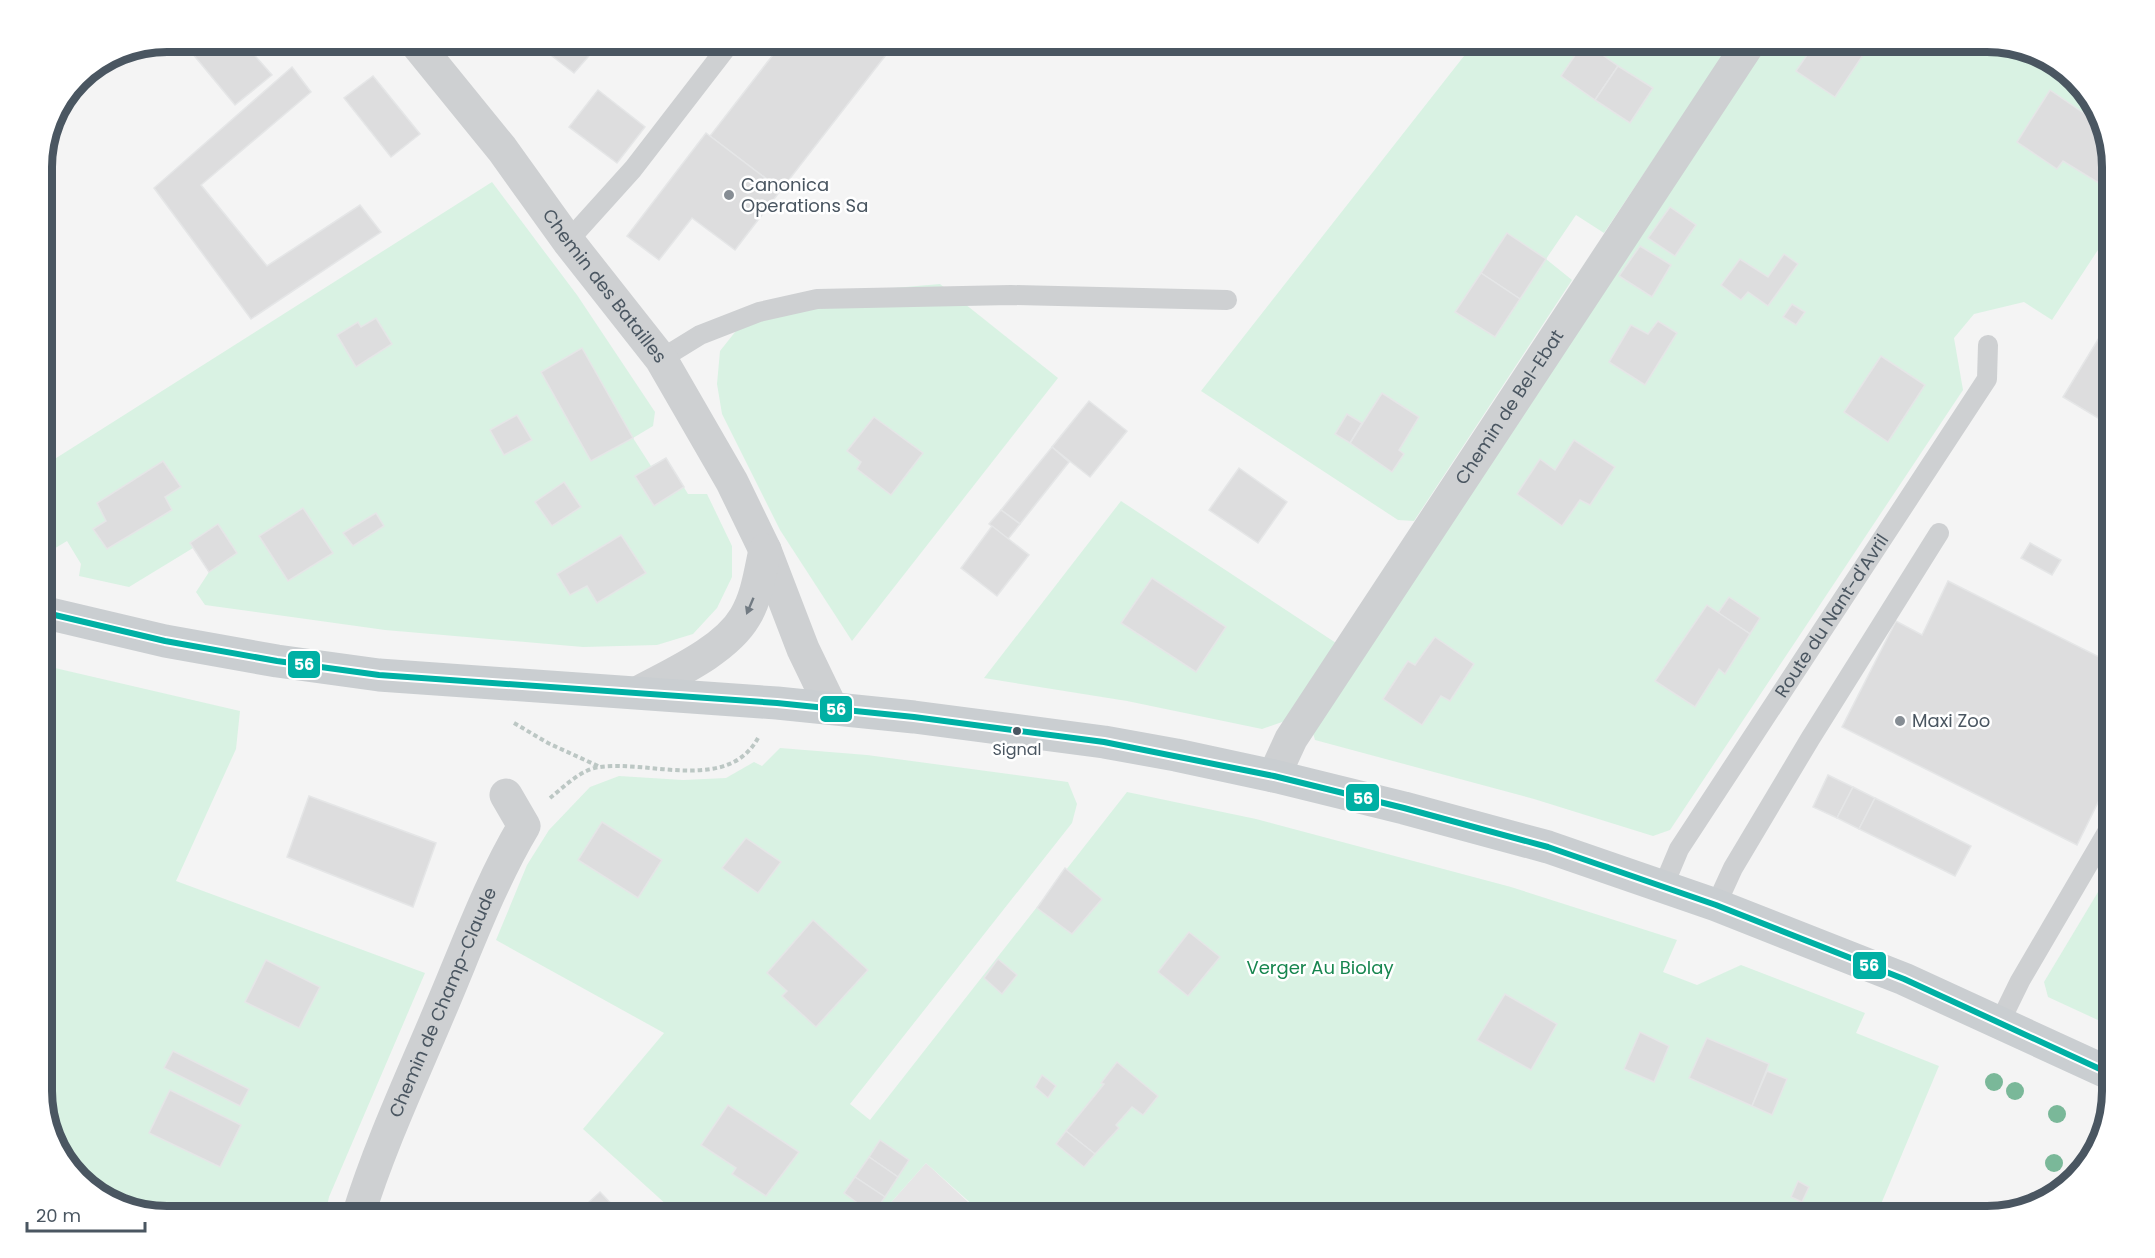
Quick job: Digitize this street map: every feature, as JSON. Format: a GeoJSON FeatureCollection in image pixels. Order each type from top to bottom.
{"type":"FeatureCollection","features":[{"type":"Feature","properties":{"kind":"main road"},"geometry":{"type":"LineString","coordinates":[[53,615],[165,641],[368,674],[831,707],[1017,729],[1104,742],[1274,776],[1537,844],[1716,905],[1904,979],[2103,1070]]}},
{"type":"Feature","properties":{"kind":"street","name":"Chemin de Bel-Ebat"},"geometry":{"type":"LineString","coordinates":[[1274,776],[1291,739],[1743,52]]}},
{"type":"Feature","properties":{"kind":"street","name":"Chemin des Batailles"},"geometry":{"type":"LineString","coordinates":[[424,53],[502,149],[568,241],[661,359],[732,482],[765,550],[803,649],[831,707]]}},
{"type":"Feature","properties":{"kind":"street"},"geometry":{"type":"LineString","coordinates":[[639,692],[702,656],[745,618],[756,591],[765,550]]}},
{"type":"Feature","properties":{"kind":"street"},"geometry":{"type":"LineString","coordinates":[[506,795],[524,826]]}},
{"type":"Feature","properties":{"kind":"street","name":"Chemin de Champ-Claude"},"geometry":{"type":"LineString","coordinates":[[362,1206],[380,1154],[506,855],[524,826]]}},
{"type":"Feature","properties":{"kind":"lane"},"geometry":{"type":"LineString","coordinates":[[568,241],[633,169],[723,53]]}},
{"type":"Feature","properties":{"kind":"lane"},"geometry":{"type":"LineString","coordinates":[[661,359],[700,335],[759,312],[817,299],[1011,295],[1227,300]]}},
{"type":"Feature","properties":{"kind":"lane","name":"Route du Nant-d'Avril"},"geometry":{"type":"LineString","coordinates":[[1663,887],[1679,849],[1987,379],[1988,345]]}},
{"type":"Feature","properties":{"kind":"lane"},"geometry":{"type":"LineString","coordinates":[[1716,905],[1733,868],[1810,739],[1940,533]]}},
{"type":"Feature","properties":{"kind":"lane"},"geometry":{"type":"LineString","coordinates":[[2000,1022],[2020,981],[2103,840]]}},
{"type":"Feature","properties":{"kind":"path"},"geometry":{"type":"LineString","coordinates":[[518,727],[598,767],[678,771],[715,768]]}},
{"type":"Feature","properties":{"kind":"path"},"geometry":{"type":"LineString","coordinates":[[524,826],[550,798],[579,775],[598,767]]}},
{"type":"Feature","properties":{"kind":"shaded area"},"geometry":{"type":"Polygon","coordinates":[[[926,1163],[972,1206],[888,1206],[926,1163]]]}},
{"type":"Feature","properties":{"kind":"green space"},"geometry":{"type":"Polygon","coordinates":[[[1467,52],[1725,52],[1604,233],[1576,215],[1546,259],[1572,280],[1414,521],[1398,520],[1201,391],[1467,52]]]}},
{"type":"Feature","properties":{"kind":"green space"},"geometry":{"type":"Polygon","coordinates":[[[1758,52],[2002,53],[2031,61],[2045,68],[2069,86],[2091,117],[2100,145],[2102,244],[2052,320],[2024,302],[1974,314],[1954,338],[1963,390],[1670,830],[1653,836],[1534,799],[1315,740],[1311,726],[1758,52]]]}},
{"type":"Feature","properties":{"kind":"green space"},"geometry":{"type":"Polygon","coordinates":[[[492,182],[577,295],[655,412],[653,426],[633,438],[651,466],[666,458],[688,494],[707,494],[732,546],[732,577],[717,608],[693,634],[657,645],[583,647],[385,630],[205,605],[196,592],[209,572],[193,548],[129,587],[79,576],[81,564],[67,541],[53,549],[53,460],[492,182]]]}},
{"type":"Feature","properties":{"kind":"green space"},"geometry":{"type":"Polygon","coordinates":[[[940,284],[1058,378],[852,641],[780,530],[722,414],[717,384],[720,351],[747,317],[790,297],[940,284]]]}},
{"type":"Feature","properties":{"kind":"green space"},"geometry":{"type":"Polygon","coordinates":[[[1121,501],[1336,643],[1285,721],[1262,729],[1127,701],[984,678],[1121,501]]]}},
{"type":"Feature","properties":{"kind":"green space"},"geometry":{"type":"Polygon","coordinates":[[[53,668],[240,711],[236,749],[176,881],[425,973],[327,1206],[168,1206],[138,1202],[98,1182],[76,1160],[64,1141],[53,1098],[53,668]]]}},
{"type":"Feature","properties":{"kind":"green space","name":"Verger Au Biolay"},"geometry":{"type":"Polygon","coordinates":[[[780,748],[867,755],[1068,782],[1077,804],[1072,823],[850,1104],[870,1120],[1127,792],[1256,819],[1511,887],[1677,940],[1663,972],[1697,985],[1741,965],[1865,1013],[1856,1033],[1939,1066],[1880,1206],[974,1206],[926,1163],[888,1206],[668,1206],[583,1129],[664,1033],[496,940],[527,865],[549,830],[590,787],[619,776],[683,780],[726,778],[754,762],[762,766],[780,748]]]}},
{"type":"Feature","properties":{"kind":"green space"},"geometry":{"type":"Polygon","coordinates":[[[2103,884],[2103,1022],[2048,997],[2044,982],[2103,884]]]}},
{"type":"Feature","properties":{"kind":"building"},"geometry":{"type":"Polygon","coordinates":[[[1577,52],[1598,52],[1618,66],[1595,100],[1561,76],[1577,52]]]}},
{"type":"Feature","properties":{"kind":"building"},"geometry":{"type":"Polygon","coordinates":[[[1809,52],[1865,52],[1835,97],[1796,71],[1809,52]]]}},
{"type":"Feature","properties":{"kind":"building"},"geometry":{"type":"Polygon","coordinates":[[[192,53],[253,53],[272,75],[235,105],[192,53]]]}},
{"type":"Feature","properties":{"kind":"building"},"geometry":{"type":"Polygon","coordinates":[[[548,53],[592,53],[574,73],[548,53]]]}},
{"type":"Feature","properties":{"kind":"building"},"geometry":{"type":"Polygon","coordinates":[[[775,53],[888,53],[781,190],[710,136],[775,53]]]}},
{"type":"Feature","properties":{"kind":"building"},"geometry":{"type":"Polygon","coordinates":[[[1618,66],[1653,88],[1630,123],[1595,100],[1618,66]]]}},
{"type":"Feature","properties":{"kind":"building"},"geometry":{"type":"Polygon","coordinates":[[[292,67],[311,92],[201,185],[267,266],[360,205],[381,232],[251,319],[154,188],[292,67]]]}},
{"type":"Feature","properties":{"kind":"building"},"geometry":{"type":"Polygon","coordinates":[[[373,76],[420,134],[391,157],[344,98],[373,76]]]}},
{"type":"Feature","properties":{"kind":"building"},"geometry":{"type":"Polygon","coordinates":[[[598,90],[645,127],[617,163],[569,127],[598,90]]]}},
{"type":"Feature","properties":{"kind":"building"},"geometry":{"type":"Polygon","coordinates":[[[2050,90],[2092,119],[2100,145],[2102,185],[2063,161],[2057,169],[2017,142],[2050,90]]]}},
{"type":"Feature","properties":{"kind":"building"},"geometry":{"type":"Polygon","coordinates":[[[706,133],[781,190],[735,250],[692,218],[659,260],[627,236],[706,133]]]}},
{"type":"Feature","properties":{"kind":"building"},"geometry":{"type":"Polygon","coordinates":[[[1670,207],[1696,225],[1675,256],[1648,238],[1670,207]]]}},
{"type":"Feature","properties":{"kind":"building"},"geometry":{"type":"Polygon","coordinates":[[[1507,233],[1546,259],[1520,299],[1481,273],[1507,233]]]}},
{"type":"Feature","properties":{"kind":"building"},"geometry":{"type":"Polygon","coordinates":[[[1640,246],[1671,265],[1652,297],[1619,276],[1640,246]]]}},
{"type":"Feature","properties":{"kind":"building"},"geometry":{"type":"Polygon","coordinates":[[[1784,254],[1798,264],[1768,306],[1748,292],[1741,300],[1721,285],[1740,259],[1768,277],[1784,254]]]}},
{"type":"Feature","properties":{"kind":"building"},"geometry":{"type":"Polygon","coordinates":[[[1481,273],[1520,299],[1495,337],[1455,312],[1481,273]]]}},
{"type":"Feature","properties":{"kind":"building"},"geometry":{"type":"Polygon","coordinates":[[[1792,304],[1805,312],[1796,325],[1783,317],[1792,304]]]}},
{"type":"Feature","properties":{"kind":"building"},"geometry":{"type":"Polygon","coordinates":[[[376,318],[392,344],[356,367],[337,335],[358,322],[361,327],[376,318]]]}},
{"type":"Feature","properties":{"kind":"building"},"geometry":{"type":"Polygon","coordinates":[[[1658,321],[1677,333],[1645,385],[1609,362],[1631,325],[1648,334],[1658,321]]]}},
{"type":"Feature","properties":{"kind":"building"},"geometry":{"type":"Polygon","coordinates":[[[2102,333],[2102,421],[2063,397],[2102,333]]]}},
{"type":"Feature","properties":{"kind":"building"},"geometry":{"type":"Polygon","coordinates":[[[582,348],[633,438],[591,461],[541,372],[582,348]]]}},
{"type":"Feature","properties":{"kind":"building"},"geometry":{"type":"Polygon","coordinates":[[[1881,356],[1925,385],[1888,442],[1844,412],[1881,356]]]}},
{"type":"Feature","properties":{"kind":"building"},"geometry":{"type":"Polygon","coordinates":[[[1382,393],[1419,417],[1399,450],[1404,454],[1392,472],[1350,443],[1382,393]]]}},
{"type":"Feature","properties":{"kind":"building"},"geometry":{"type":"Polygon","coordinates":[[[1089,401],[1127,431],[1090,477],[1052,447],[1089,401]]]}},
{"type":"Feature","properties":{"kind":"building"},"geometry":{"type":"Polygon","coordinates":[[[1347,414],[1362,423],[1350,443],[1335,434],[1347,414]]]}},
{"type":"Feature","properties":{"kind":"building"},"geometry":{"type":"Polygon","coordinates":[[[517,415],[532,440],[504,455],[490,430],[517,415]]]}},
{"type":"Feature","properties":{"kind":"building"},"geometry":{"type":"Polygon","coordinates":[[[874,417],[923,453],[891,495],[857,469],[861,462],[847,451],[874,417]]]}},
{"type":"Feature","properties":{"kind":"building"},"geometry":{"type":"Polygon","coordinates":[[[1574,440],[1615,467],[1590,505],[1580,500],[1562,526],[1517,494],[1540,459],[1555,470],[1574,440]]]}},
{"type":"Feature","properties":{"kind":"building"},"geometry":{"type":"Polygon","coordinates":[[[1052,447],[1069,462],[1020,524],[1001,510],[1052,447]]]}},
{"type":"Feature","properties":{"kind":"building"},"geometry":{"type":"Polygon","coordinates":[[[666,458],[684,487],[654,506],[635,476],[666,458]]]}},
{"type":"Feature","properties":{"kind":"building"},"geometry":{"type":"Polygon","coordinates":[[[163,461],[181,487],[165,497],[172,510],[107,549],[93,529],[106,521],[97,503],[163,461]]]}},
{"type":"Feature","properties":{"kind":"building"},"geometry":{"type":"Polygon","coordinates":[[[1239,468],[1287,502],[1258,543],[1209,510],[1239,468]]]}},
{"type":"Feature","properties":{"kind":"building"},"geometry":{"type":"Polygon","coordinates":[[[564,482],[581,507],[552,526],[535,502],[564,482]]]}},
{"type":"Feature","properties":{"kind":"building"},"geometry":{"type":"Polygon","coordinates":[[[303,508],[333,553],[288,581],[259,536],[303,508]]]}},
{"type":"Feature","properties":{"kind":"building"},"geometry":{"type":"Polygon","coordinates":[[[1001,510],[1020,524],[1008,539],[989,524],[1001,510]]]}},
{"type":"Feature","properties":{"kind":"building"},"geometry":{"type":"Polygon","coordinates":[[[376,513],[384,526],[353,546],[343,533],[376,513]]]}},
{"type":"Feature","properties":{"kind":"building"},"geometry":{"type":"Polygon","coordinates":[[[218,524],[237,553],[209,572],[190,543],[218,524]]]}},
{"type":"Feature","properties":{"kind":"building"},"geometry":{"type":"Polygon","coordinates":[[[992,526],[1029,555],[997,596],[961,568],[992,526]]]}},
{"type":"Feature","properties":{"kind":"building"},"geometry":{"type":"Polygon","coordinates":[[[621,535],[646,573],[597,603],[587,586],[570,595],[557,574],[621,535]]]}},
{"type":"Feature","properties":{"kind":"building"},"geometry":{"type":"Polygon","coordinates":[[[2030,543],[2061,560],[2052,575],[2021,558],[2030,543]]]}},
{"type":"Feature","properties":{"kind":"building"},"geometry":{"type":"Polygon","coordinates":[[[1152,578],[1226,627],[1196,672],[1121,623],[1152,578]]]}},
{"type":"Feature","properties":{"kind":"building"},"geometry":{"type":"Polygon","coordinates":[[[1948,581],[2103,659],[2103,793],[2077,845],[1842,727],[1896,621],[1922,635],[1948,581]]]}},
{"type":"Feature","properties":{"kind":"building"},"geometry":{"type":"Polygon","coordinates":[[[1729,597],[1760,618],[1750,634],[1718,613],[1729,597]]]}},
{"type":"Feature","properties":{"kind":"building"},"geometry":{"type":"Polygon","coordinates":[[[1707,605],[1750,634],[1725,674],[1719,669],[1695,707],[1655,681],[1707,605]]]}},
{"type":"Feature","properties":{"kind":"building"},"geometry":{"type":"Polygon","coordinates":[[[1435,637],[1474,664],[1450,701],[1441,696],[1422,725],[1383,699],[1408,661],[1415,665],[1435,637]]]}},
{"type":"Feature","properties":{"kind":"building"},"geometry":{"type":"Polygon","coordinates":[[[1828,775],[1853,787],[1837,818],[1813,807],[1828,775]]]}},
{"type":"Feature","properties":{"kind":"building"},"geometry":{"type":"Polygon","coordinates":[[[1853,787],[1875,798],[1859,829],[1837,818],[1853,787]]]}},
{"type":"Feature","properties":{"kind":"building"},"geometry":{"type":"Polygon","coordinates":[[[309,796],[436,843],[413,907],[287,857],[309,796]]]}},
{"type":"Feature","properties":{"kind":"building"},"geometry":{"type":"Polygon","coordinates":[[[1875,798],[1971,846],[1955,876],[1859,829],[1875,798]]]}},
{"type":"Feature","properties":{"kind":"building"},"geometry":{"type":"Polygon","coordinates":[[[602,822],[662,860],[638,898],[578,860],[602,822]]]}},
{"type":"Feature","properties":{"kind":"building"},"geometry":{"type":"Polygon","coordinates":[[[746,838],[781,862],[758,893],[722,868],[746,838]]]}},
{"type":"Feature","properties":{"kind":"building"},"geometry":{"type":"Polygon","coordinates":[[[1065,868],[1102,899],[1072,934],[1037,908],[1065,868]]]}},
{"type":"Feature","properties":{"kind":"building"},"geometry":{"type":"Polygon","coordinates":[[[813,920],[868,970],[816,1027],[782,996],[787,991],[767,973],[813,920]]]}},
{"type":"Feature","properties":{"kind":"building"},"geometry":{"type":"Polygon","coordinates":[[[1189,932],[1220,957],[1188,996],[1158,972],[1189,932]]]}},
{"type":"Feature","properties":{"kind":"building"},"geometry":{"type":"Polygon","coordinates":[[[998,959],[1017,975],[1002,994],[984,978],[998,959]]]}},
{"type":"Feature","properties":{"kind":"building"},"geometry":{"type":"Polygon","coordinates":[[[266,960],[320,987],[299,1028],[245,1002],[266,960]]]}},
{"type":"Feature","properties":{"kind":"building"},"geometry":{"type":"Polygon","coordinates":[[[1505,994],[1557,1024],[1531,1070],[1477,1040],[1505,994]]]}},
{"type":"Feature","properties":{"kind":"building"},"geometry":{"type":"Polygon","coordinates":[[[1640,1032],[1669,1046],[1654,1082],[1624,1069],[1640,1032]]]}},
{"type":"Feature","properties":{"kind":"building"},"geometry":{"type":"Polygon","coordinates":[[[1707,1038],[1769,1064],[1752,1106],[1689,1078],[1707,1038]]]}},
{"type":"Feature","properties":{"kind":"building"},"geometry":{"type":"Polygon","coordinates":[[[173,1051],[249,1089],[240,1106],[164,1068],[173,1051]]]}},
{"type":"Feature","properties":{"kind":"building"},"geometry":{"type":"Polygon","coordinates":[[[1117,1062],[1158,1096],[1143,1115],[1132,1107],[1116,1125],[1119,1128],[1095,1154],[1066,1131],[1104,1084],[1101,1083],[1117,1062]]]}},
{"type":"Feature","properties":{"kind":"building"},"geometry":{"type":"Polygon","coordinates":[[[1767,1071],[1787,1079],[1772,1115],[1752,1106],[1767,1071]]]}},
{"type":"Feature","properties":{"kind":"building"},"geometry":{"type":"Polygon","coordinates":[[[1042,1075],[1056,1086],[1048,1098],[1035,1087],[1042,1075]]]}},
{"type":"Feature","properties":{"kind":"building"},"geometry":{"type":"Polygon","coordinates":[[[170,1090],[241,1125],[220,1167],[149,1133],[170,1090]]]}},
{"type":"Feature","properties":{"kind":"building"},"geometry":{"type":"Polygon","coordinates":[[[728,1105],[799,1152],[766,1196],[732,1174],[736,1168],[701,1145],[728,1105]]]}},
{"type":"Feature","properties":{"kind":"building"},"geometry":{"type":"Polygon","coordinates":[[[1066,1131],[1095,1154],[1084,1167],[1056,1144],[1066,1131]]]}},
{"type":"Feature","properties":{"kind":"building"},"geometry":{"type":"Polygon","coordinates":[[[880,1140],[909,1160],[898,1177],[869,1157],[880,1140]]]}},
{"type":"Feature","properties":{"kind":"building"},"geometry":{"type":"Polygon","coordinates":[[[869,1157],[898,1177],[885,1197],[855,1177],[869,1157]]]}},
{"type":"Feature","properties":{"kind":"building"},"geometry":{"type":"Polygon","coordinates":[[[855,1177],[885,1197],[879,1206],[859,1206],[844,1193],[855,1177]]]}},
{"type":"Feature","properties":{"kind":"building"},"geometry":{"type":"Polygon","coordinates":[[[1798,1181],[1809,1187],[1802,1202],[1791,1197],[1798,1181]]]}},
{"type":"Feature","properties":{"kind":"building"},"geometry":{"type":"Polygon","coordinates":[[[600,1192],[613,1206],[585,1206],[600,1192]]]}},
{"type":"Feature","properties":{"kind":"transit line","name":"56"},"geometry":{"type":"LineString","coordinates":[[53,615],[165,641],[277,661],[379,675],[777,703],[914,717],[1104,742],[1274,776],[1548,847],[1716,905],[1904,979],[2103,1070]]}},
{"type":"Feature","properties":{"kind":"place","name":"Canonica Operations Sa"},"geometry":{"type":"Point","coordinates":[729,195]}},
{"type":"Feature","properties":{"kind":"place","name":"Maxi Zoo"},"geometry":{"type":"Point","coordinates":[1900,721]}},
{"type":"Feature","properties":{"kind":"place","name":"Signal"},"geometry":{"type":"Point","coordinates":[1017,731]}}]}
